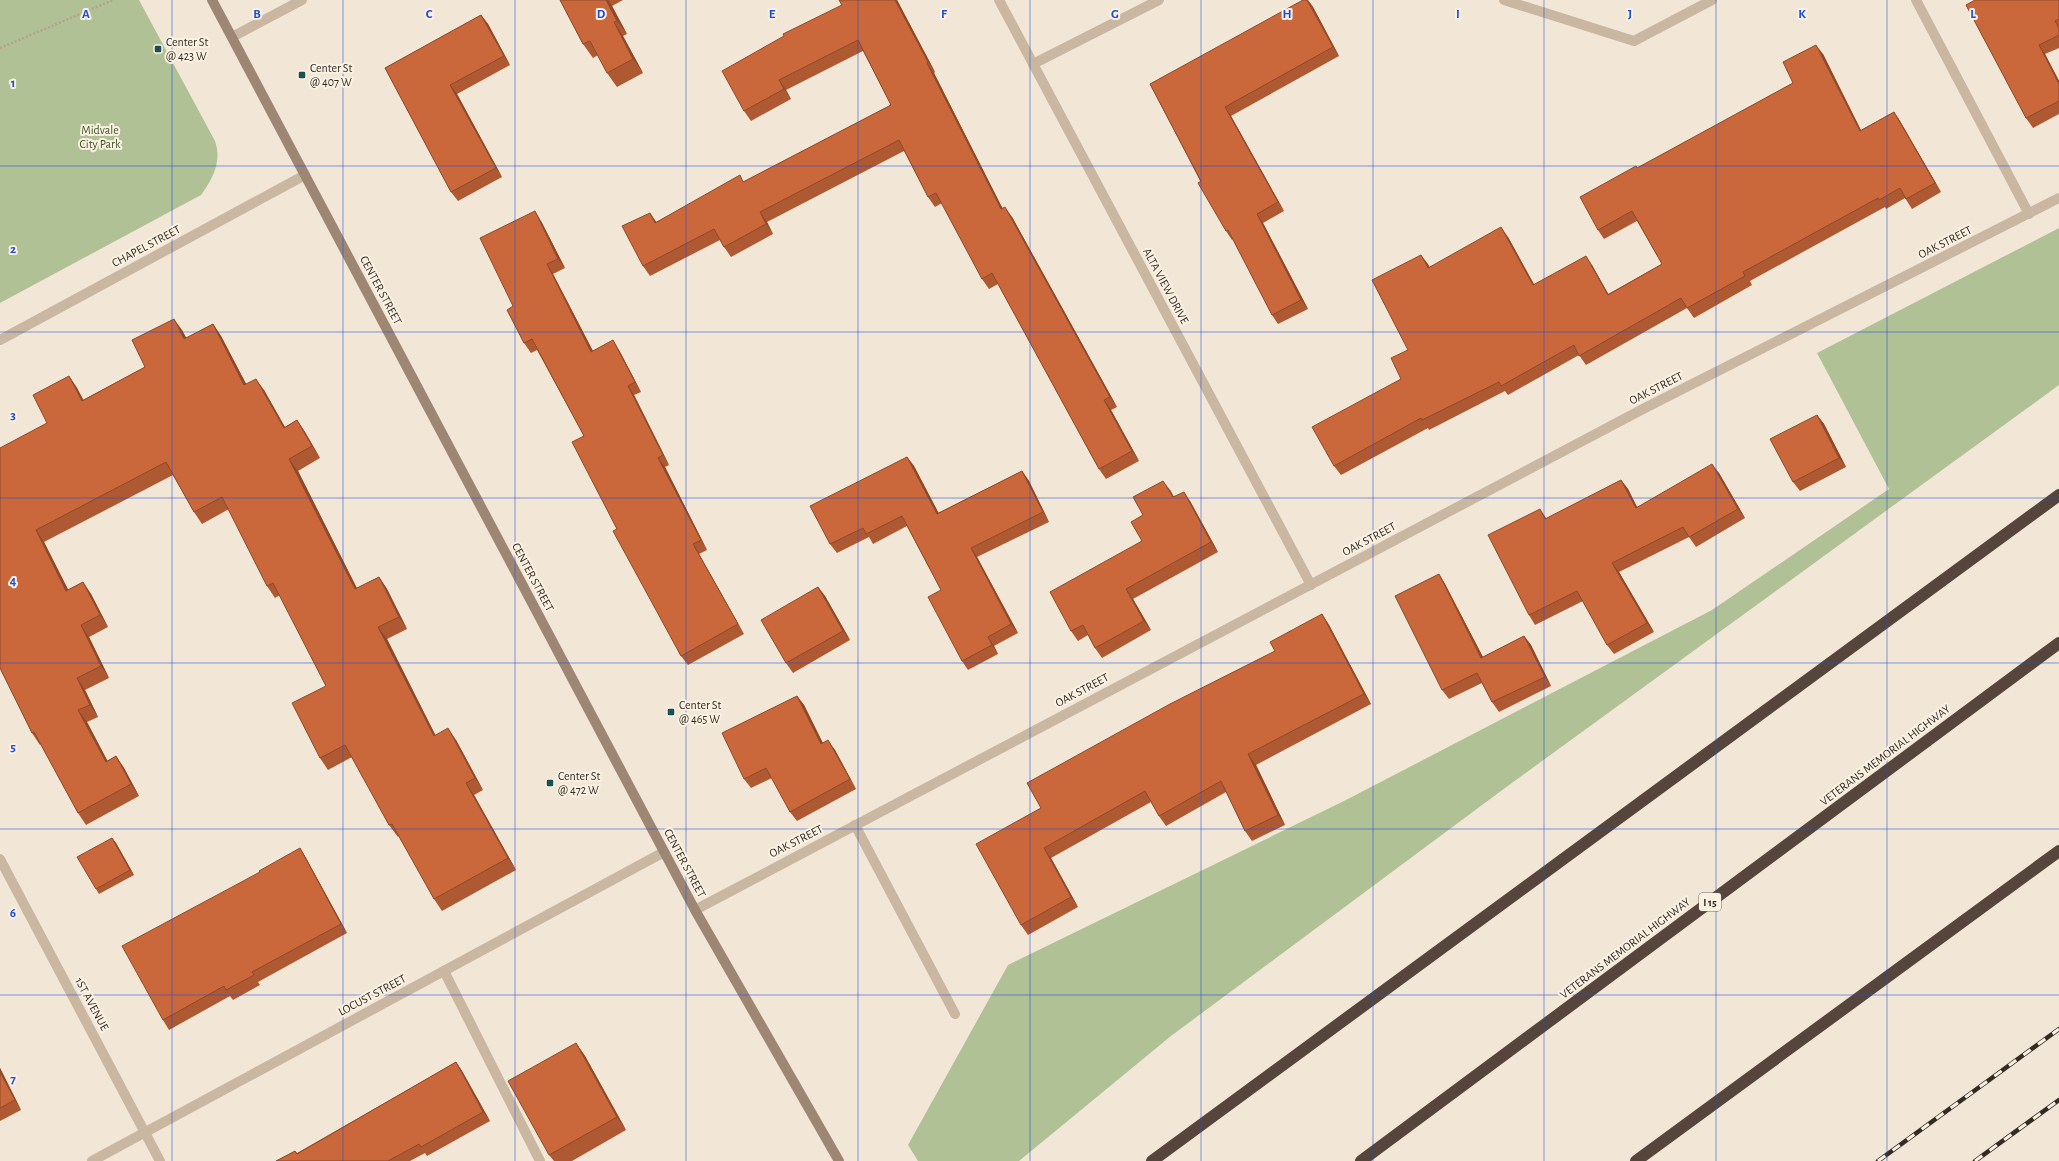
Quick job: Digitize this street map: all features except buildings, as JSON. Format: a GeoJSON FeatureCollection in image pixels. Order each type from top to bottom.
{"type":"FeatureCollection","features":[{"type":"Feature","properties":{"kind":"highway"},"geometry":{"type":"LineString","coordinates":[[1152,1161],[2059,495]]}},
{"type":"Feature","properties":{"kind":"highway","name":"VETERANS MEMORIAL HIGHWAY"},"geometry":{"type":"LineString","coordinates":[[1361,1161],[2059,643]]}},
{"type":"Feature","properties":{"kind":"highway"},"geometry":{"type":"LineString","coordinates":[[1636,1161],[2059,851]]}},
{"type":"Feature","properties":{"kind":"main road","name":"CENTER STREET"},"geometry":{"type":"LineString","coordinates":[[212,0],[695,910],[839,1161]]}},
{"type":"Feature","properties":{"kind":"street"},"geometry":{"type":"LineString","coordinates":[[232,37],[302,0]]}},
{"type":"Feature","properties":{"kind":"street","name":"ALTA VIEW DRIVE"},"geometry":{"type":"LineString","coordinates":[[999,0],[1311,585]]}},
{"type":"Feature","properties":{"kind":"street"},"geometry":{"type":"LineString","coordinates":[[1033,64],[1159,0]]}},
{"type":"Feature","properties":{"kind":"street"},"geometry":{"type":"LineString","coordinates":[[1504,0],[1634,41],[1712,0]]}},
{"type":"Feature","properties":{"kind":"street"},"geometry":{"type":"LineString","coordinates":[[1916,0],[2029,214]]}},
{"type":"Feature","properties":{"kind":"street","name":"CHAPEL STREET"},"geometry":{"type":"LineString","coordinates":[[0,340],[305,175]]}},
{"type":"Feature","properties":{"kind":"street","name":"OAK STREET"},"geometry":{"type":"LineString","coordinates":[[695,910],[1643,409],[2059,198]]}},
{"type":"Feature","properties":{"kind":"street"},"geometry":{"type":"LineString","coordinates":[[855,825],[955,1014]]}},
{"type":"Feature","properties":{"kind":"street","name":"LOCUST STREET"},"geometry":{"type":"LineString","coordinates":[[92,1161],[664,852]]}},
{"type":"Feature","properties":{"kind":"street","name":"1ST AVENUE"},"geometry":{"type":"LineString","coordinates":[[0,859],[160,1161]]}},
{"type":"Feature","properties":{"kind":"street"},"geometry":{"type":"LineString","coordinates":[[444,971],[540,1161]]}},
{"type":"Feature","properties":{"kind":"path"},"geometry":{"type":"LineString","coordinates":[[0,48],[113,0]]}},
{"type":"Feature","properties":{"kind":"green space","name":"Midvale City Park"},"geometry":{"type":"Polygon","coordinates":[[[0,0],[139,0],[215,141],[217,149],[217,163],[213,176],[201,195],[0,303],[0,0]]]}},
{"type":"Feature","properties":{"kind":"green space"},"geometry":{"type":"Polygon","coordinates":[[[2059,228],[2059,385],[1505,788],[1171,1036],[1019,1161],[918,1161],[908,1145],[1008,965],[1344,801],[1712,610],[1889,489],[1817,353],[2059,228]]]}},
{"type":"Feature","properties":{"kind":"railway"},"geometry":{"type":"LineString","coordinates":[[1878,1161],[2059,1029]]}},
{"type":"Feature","properties":{"kind":"railway"},"geometry":{"type":"LineString","coordinates":[[1975,1161],[2059,1100]]}},
{"type":"Feature","properties":{"kind":"place","name":"Center St @ 423 W"},"geometry":{"type":"Point","coordinates":[158,49]}},
{"type":"Feature","properties":{"kind":"place","name":"Center St @ 407 W"},"geometry":{"type":"Point","coordinates":[302,75]}},
{"type":"Feature","properties":{"kind":"place","name":"Center St @ 465 W"},"geometry":{"type":"Point","coordinates":[671,712]}},
{"type":"Feature","properties":{"kind":"place","name":"Center St @ 472 W"},"geometry":{"type":"Point","coordinates":[550,783]}}]}
